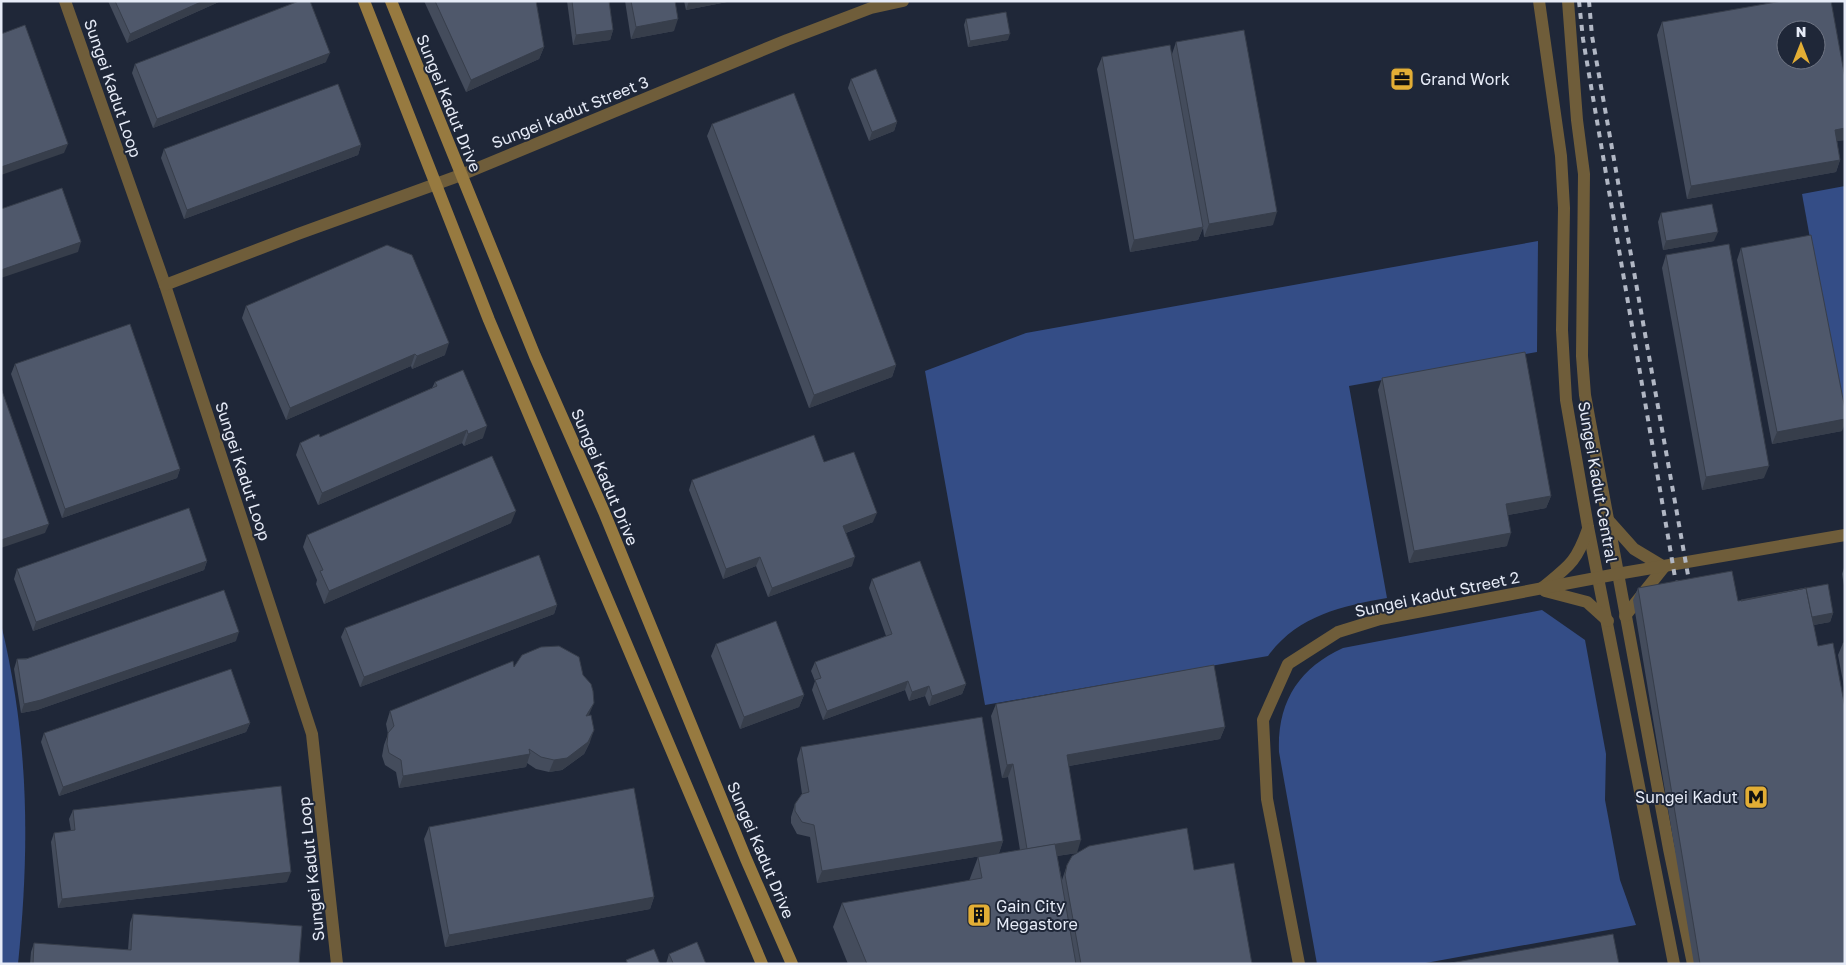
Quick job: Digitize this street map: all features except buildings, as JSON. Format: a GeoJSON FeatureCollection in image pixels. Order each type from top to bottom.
{"type":"FeatureCollection","features":[{"type":"Feature","properties":{"kind":"main road"},"geometry":{"type":"LineString","coordinates":[[364,1],[488,320],[762,964]]}},
{"type":"Feature","properties":{"kind":"main road","name":"Sungei Kadut Drive"},"geometry":{"type":"LineString","coordinates":[[391,1],[461,175],[604,512],[746,859],[792,964]]}},
{"type":"Feature","properties":{"kind":"street","name":"Sungei Kadut Loop"},"geometry":{"type":"LineString","coordinates":[[65,1],[165,285],[312,734],[337,964]]}},
{"type":"Feature","properties":{"kind":"street","name":"Sungei Kadut Street 3"},"geometry":{"type":"LineString","coordinates":[[165,285],[298,234],[437,185],[787,40],[871,8],[903,1]]}},
{"type":"Feature","properties":{"kind":"street","name":"Sungei Kadut Central"},"geometry":{"type":"LineString","coordinates":[[1539,1],[1561,156],[1564,208],[1562,330],[1566,400],[1588,527],[1674,964]]}},
{"type":"Feature","properties":{"kind":"street","name":"Sungei Kadut Central"},"geometry":{"type":"LineString","coordinates":[[1568,1],[1577,120],[1584,174],[1582,356],[1584,385],[1617,574],[1693,964]]}},
{"type":"Feature","properties":{"kind":"street"},"geometry":{"type":"LineString","coordinates":[[1609,521],[1634,549],[1664,567],[1625,616]]}},
{"type":"Feature","properties":{"kind":"street"},"geometry":{"type":"LineString","coordinates":[[1540,590],[1569,566],[1579,554],[1588,527]]}},
{"type":"Feature","properties":{"kind":"street","name":"Sungei Kadut Street 2"},"geometry":{"type":"LineString","coordinates":[[1299,964],[1267,800],[1263,720],[1288,664],[1338,632],[1380,619],[1617,574],[1845,535]]}},
{"type":"Feature","properties":{"kind":"street"},"geometry":{"type":"LineString","coordinates":[[1540,590],[1587,602],[1608,621]]}},
{"type":"Feature","properties":{"kind":"shaded area"},"geometry":{"type":"Polygon","coordinates":[[[1845,186],[1845,431],[1802,194],[1845,186]]]}},
{"type":"Feature","properties":{"kind":"shaded area"},"geometry":{"type":"Polygon","coordinates":[[[1538,241],[1537,352],[1349,386],[1387,598],[1337,609],[1306,622],[1292,631],[1268,656],[985,705],[925,371],[1026,333],[1538,241]]]}},
{"type":"Feature","properties":{"kind":"shaded area"},"geometry":{"type":"Polygon","coordinates":[[[1542,610],[1585,640],[1606,754],[1605,800],[1620,880],[1636,925],[1420,964],[1317,964],[1279,752],[1279,734],[1282,717],[1294,689],[1314,666],[1343,648],[1542,610]]]}},
{"type":"Feature","properties":{"kind":"shaded area"},"geometry":{"type":"Polygon","coordinates":[[[1,624],[17,709],[22,751],[25,835],[22,920],[18,964],[1,964],[1,624]]]}},
{"type":"Feature","properties":{"kind":"railway"},"geometry":{"type":"LineString","coordinates":[[1579,1],[1583,39],[1678,595]]}},
{"type":"Feature","properties":{"kind":"railway"},"geometry":{"type":"LineString","coordinates":[[1589,1],[1592,36],[1691,592]]}},
{"type":"Feature","properties":{"kind":"place","name":"Grand Work"},"geometry":{"type":"Point","coordinates":[1402,79]}},
{"type":"Feature","properties":{"kind":"place","name":"Sungei Kadut"},"geometry":{"type":"Point","coordinates":[1756,797]}},
{"type":"Feature","properties":{"kind":"place","name":"Gain City Megastore"},"geometry":{"type":"Point","coordinates":[979,915]}}]}
